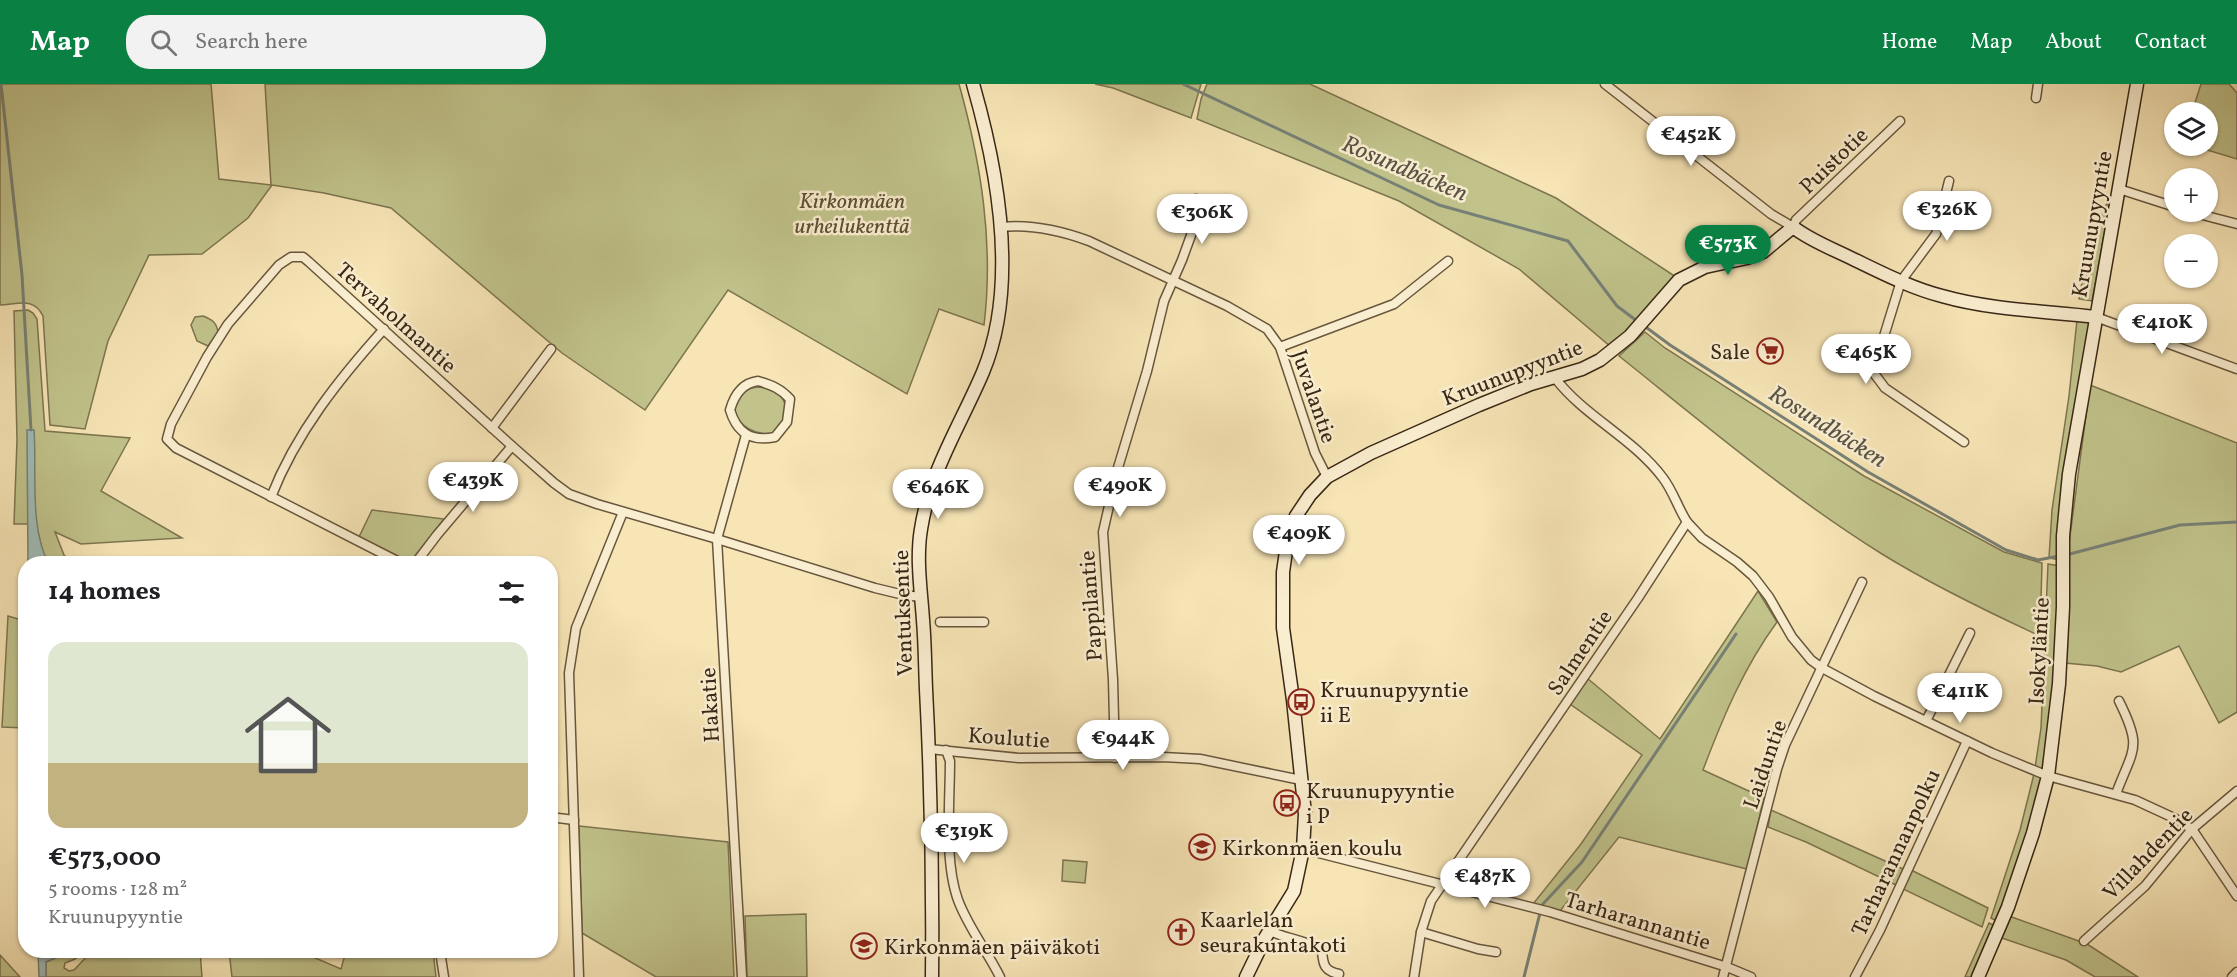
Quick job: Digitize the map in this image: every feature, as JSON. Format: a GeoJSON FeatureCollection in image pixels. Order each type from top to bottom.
{"type":"FeatureCollection","features":[{"type":"Feature","properties":{"kind":"street","name":"Ventuksentie"},"geometry":{"type":"LineString","coordinates":[[932,977],[933,884],[920,543],[926,506],[939,461],[984,369],[997,321],[1000,298],[1001,227],[990,158],[973,84]]}},
{"type":"Feature","properties":{"kind":"street"},"geometry":{"type":"LineString","coordinates":[[1605,84],[1771,214],[1793,227]]}},
{"type":"Feature","properties":{"kind":"street"},"geometry":{"type":"LineString","coordinates":[[2036,98],[2038,84]]}},
{"type":"Feature","properties":{"kind":"street","name":"Kruunupyyntie"},"geometry":{"type":"LineString","coordinates":[[1246,977],[1294,891],[1303,849],[1305,814],[1283,628],[1283,572],[1288,537],[1296,516],[1310,495],[1327,477],[1371,453],[1479,405],[1600,360],[1635,331],[1678,280],[1705,267],[1747,258],[1763,252],[1793,227],[1814,241],[1916,288],[1963,302],[2096,317],[2137,84]]}},
{"type":"Feature","properties":{"kind":"street","name":"Puistotie"},"geometry":{"type":"LineString","coordinates":[[1793,227],[1796,220],[1900,121]]}},
{"type":"Feature","properties":{"kind":"street"},"geometry":{"type":"LineString","coordinates":[[1949,181],[1936,234],[1900,280],[1873,372],[1885,388],[1964,442]]}},
{"type":"Feature","properties":{"kind":"street"},"geometry":{"type":"LineString","coordinates":[[2119,189],[2164,203]]}},
{"type":"Feature","properties":{"kind":"street","name":"Pappilantie"},"geometry":{"type":"LineString","coordinates":[[1115,758],[1113,680],[1103,532],[1117,471],[1147,371],[1164,301],[1194,227],[1196,200]]}},
{"type":"Feature","properties":{"kind":"street"},"geometry":{"type":"LineString","coordinates":[[2218,219],[2237,224]]}},
{"type":"Feature","properties":{"kind":"street","name":"Juvalantie"},"geometry":{"type":"LineString","coordinates":[[1001,227],[1038,229],[1073,235],[1257,322],[1274,336],[1280,347],[1315,453],[1327,477]]}},
{"type":"Feature","properties":{"kind":"street","name":"Tervaholmantie"},"geometry":{"type":"LineString","coordinates":[[387,556],[176,448],[167,439],[171,424],[207,357],[228,324],[279,265],[291,257],[303,257],[309,262],[512,446],[569,494],[875,588],[904,596],[921,597]]}},
{"type":"Feature","properties":{"kind":"street"},"geometry":{"type":"LineString","coordinates":[[1280,347],[1395,304],[1448,261]]}},
{"type":"Feature","properties":{"kind":"street"},"geometry":{"type":"LineString","coordinates":[[2096,317],[2237,369]]}},
{"type":"Feature","properties":{"kind":"street","name":"Isokyläntie"},"geometry":{"type":"LineString","coordinates":[[1978,977],[2023,866],[2048,776],[2060,673],[2063,536],[2069,474],[2096,317]]}},
{"type":"Feature","properties":{"kind":"street"},"geometry":{"type":"LineString","coordinates":[[272,497],[286,463],[320,407],[346,371],[384,329]]}},
{"type":"Feature","properties":{"kind":"street"},"geometry":{"type":"LineString","coordinates":[[492,428],[551,349]]}},
{"type":"Feature","properties":{"kind":"street"},"geometry":{"type":"LineString","coordinates":[[1554,378],[1566,393],[1653,466],[1663,477],[1687,522],[1702,538],[1754,576],[1792,637],[1811,660],[1822,668],[1926,721],[2048,776],[2153,806],[2192,829],[2237,896]]}},
{"type":"Feature","properties":{"kind":"street"},"geometry":{"type":"LineString","coordinates":[[758,381],[771,384],[783,391],[790,399],[787,423],[783,429],[776,437],[767,439],[746,435],[737,425],[730,410],[733,399],[744,385],[758,381]]}},
{"type":"Feature","properties":{"kind":"street","name":"Hakatie"},"geometry":{"type":"LineString","coordinates":[[742,977],[717,538],[746,435]]}},
{"type":"Feature","properties":{"kind":"street"},"geometry":{"type":"LineString","coordinates":[[421,556],[512,446]]}},
{"type":"Feature","properties":{"kind":"street"},"geometry":{"type":"LineString","coordinates":[[579,977],[569,673],[576,628],[623,512]]}},
{"type":"Feature","properties":{"kind":"street","name":"Salmentie"},"geometry":{"type":"LineString","coordinates":[[1413,977],[1428,908],[1442,884],[1638,598],[1687,522]]}},
{"type":"Feature","properties":{"kind":"street","name":"Laiduntie"},"geometry":{"type":"LineString","coordinates":[[1723,977],[1785,745],[1862,582]]}},
{"type":"Feature","properties":{"kind":"street"},"geometry":{"type":"LineString","coordinates":[[940,622],[984,622]]}},
{"type":"Feature","properties":{"kind":"street"},"geometry":{"type":"LineString","coordinates":[[1926,721],[1970,633]]}},
{"type":"Feature","properties":{"kind":"street"},"geometry":{"type":"LineString","coordinates":[[2116,794],[2133,752],[2134,743],[2133,733],[2119,701]]}},
{"type":"Feature","properties":{"kind":"street","name":"Tarharannanpolku"},"geometry":{"type":"LineString","coordinates":[[1855,977],[1880,930],[1967,741]]}},
{"type":"Feature","properties":{"kind":"street","name":"Koulutie"},"geometry":{"type":"LineString","coordinates":[[929,748],[1019,758],[1200,759],[1301,780]]}},
{"type":"Feature","properties":{"kind":"street"},"geometry":{"type":"LineString","coordinates":[[946,750],[950,761],[950,865],[954,887],[963,910],[1000,977]]}},
{"type":"Feature","properties":{"kind":"street","name":"Villahdentie"},"geometry":{"type":"LineString","coordinates":[[2084,941],[2145,886],[2192,829],[2237,791]]}},
{"type":"Feature","properties":{"kind":"street"},"geometry":{"type":"LineString","coordinates":[[558,818],[574,820]]}},
{"type":"Feature","properties":{"kind":"street","name":"Tarharannantie"},"geometry":{"type":"LineString","coordinates":[[1303,849],[1539,910],[1727,967],[1751,977]]}},
{"type":"Feature","properties":{"kind":"street"},"geometry":{"type":"LineString","coordinates":[[1270,931],[1317,947],[1322,951],[1324,966],[1327,970],[1339,974]]}},
{"type":"Feature","properties":{"kind":"street"},"geometry":{"type":"LineString","coordinates":[[1421,932],[1478,949],[1497,952]]}},
{"type":"Feature","properties":{"kind":"street"},"geometry":{"type":"LineString","coordinates":[[441,958],[444,977]]}},
{"type":"Feature","properties":{"kind":"street"},"geometry":{"type":"LineString","coordinates":[[2232,977],[2237,972]]}},
{"type":"Feature","properties":{"kind":"green space","name":"Kirkonmäen urheilukenttä"},"geometry":{"type":"Polygon","coordinates":[[[0,84],[211,84],[219,179],[271,185],[265,84],[959,84],[974,143],[984,203],[987,294],[984,325],[939,309],[907,394],[728,290],[645,410],[562,353],[391,208],[324,193],[272,185],[248,218],[202,254],[149,255],[108,341],[85,429],[50,425],[43,316],[35,306],[30,304],[0,305],[0,84]]]}},
{"type":"Feature","properties":{"kind":"green space"},"geometry":{"type":"Polygon","coordinates":[[[1095,84],[1201,84],[1191,118],[1113,88],[1095,84]]]}},
{"type":"Feature","properties":{"kind":"green space"},"geometry":{"type":"Polygon","coordinates":[[[1207,84],[1310,84],[1556,198],[1676,277],[1611,347],[1519,269],[1399,201],[1197,119],[1207,84]]]}},
{"type":"Feature","properties":{"kind":"green space"},"geometry":{"type":"Polygon","coordinates":[[[2201,84],[2229,84],[2237,93],[2237,159],[2218,153],[2218,102],[2195,102],[2201,84]]]}},
{"type":"Feature","properties":{"kind":"green space"},"geometry":{"type":"Polygon","coordinates":[[[2107,203],[2109,207],[2092,301],[2079,299],[2089,244],[2107,203]]]}},
{"type":"Feature","properties":{"kind":"green space"},"geometry":{"type":"Polygon","coordinates":[[[28,310],[37,319],[45,431],[130,438],[101,491],[182,538],[81,544],[55,532],[65,556],[45,556],[36,524],[14,524],[17,440],[14,311],[28,310]]]}},
{"type":"Feature","properties":{"kind":"green space"},"geometry":{"type":"Polygon","coordinates":[[[203,316],[214,322],[218,333],[208,346],[197,341],[191,325],[195,317],[203,316]]]}},
{"type":"Feature","properties":{"kind":"green space"},"geometry":{"type":"Polygon","coordinates":[[[2077,320],[2090,322],[2060,560],[2049,558],[2052,510],[2069,396],[2077,320]]]}},
{"type":"Feature","properties":{"kind":"green space"},"geometry":{"type":"Polygon","coordinates":[[[1645,332],[1665,348],[1864,476],[2004,552],[2042,563],[2040,636],[1960,597],[1882,554],[1847,532],[1748,459],[1619,356],[1645,332]]]}},
{"type":"Feature","properties":{"kind":"green space"},"geometry":{"type":"Polygon","coordinates":[[[2090,385],[2237,443],[2237,712],[2219,723],[2179,646],[2121,672],[2097,666],[2065,663],[2068,551],[2090,385]]]}},
{"type":"Feature","properties":{"kind":"green space"},"geometry":{"type":"Polygon","coordinates":[[[757,387],[775,392],[785,403],[784,418],[774,434],[749,429],[736,414],[735,406],[738,398],[745,391],[757,387]]]}},
{"type":"Feature","properties":{"kind":"green space"},"geometry":{"type":"Polygon","coordinates":[[[372,510],[444,519],[415,556],[398,556],[359,537],[372,510]]]}},
{"type":"Feature","properties":{"kind":"green space"},"geometry":{"type":"Polygon","coordinates":[[[2048,564],[2060,566],[2058,640],[2045,771],[2035,768],[2041,728],[2048,564]]]}},
{"type":"Feature","properties":{"kind":"green space"},"geometry":{"type":"Polygon","coordinates":[[[1758,591],[1777,622],[1754,657],[1735,693],[1703,770],[1764,798],[1747,869],[1619,837],[1560,911],[1533,904],[1581,844],[1642,755],[1570,704],[1587,678],[1660,739],[1758,591]]]}},
{"type":"Feature","properties":{"kind":"green space"},"geometry":{"type":"Polygon","coordinates":[[[8,616],[18,619],[18,728],[2,727],[8,616]]]}},
{"type":"Feature","properties":{"kind":"green space"},"geometry":{"type":"Polygon","coordinates":[[[2034,774],[2043,778],[2038,802],[1999,922],[1991,918],[2020,830],[2034,774]]]}},
{"type":"Feature","properties":{"kind":"green space"},"geometry":{"type":"Polygon","coordinates":[[[1771,810],[1903,869],[1896,885],[1806,842],[1768,827],[1771,810]]]}},
{"type":"Feature","properties":{"kind":"green space"},"geometry":{"type":"Polygon","coordinates":[[[579,826],[728,842],[734,977],[656,977],[582,933],[579,826]]]}},
{"type":"Feature","properties":{"kind":"green space"},"geometry":{"type":"Polygon","coordinates":[[[1063,860],[1087,862],[1085,883],[1062,881],[1063,860]]]}},
{"type":"Feature","properties":{"kind":"green space"},"geometry":{"type":"Polygon","coordinates":[[[1911,870],[1988,908],[1982,927],[1903,889],[1911,870]]]}},
{"type":"Feature","properties":{"kind":"green space"},"geometry":{"type":"Polygon","coordinates":[[[806,914],[807,977],[747,977],[745,916],[806,914]]]}},
{"type":"Feature","properties":{"kind":"green space"},"geometry":{"type":"Polygon","coordinates":[[[2009,916],[2087,944],[2138,977],[2095,977],[2066,960],[1999,937],[2009,916]]]}},
{"type":"Feature","properties":{"kind":"green space"},"geometry":{"type":"Polygon","coordinates":[[[1989,923],[1997,927],[1974,977],[1965,977],[1989,923]]]}},
{"type":"Feature","properties":{"kind":"green space"},"geometry":{"type":"Polygon","coordinates":[[[0,955],[20,977],[0,977],[0,955]]]}},
{"type":"Feature","properties":{"kind":"green space"},"geometry":{"type":"Polygon","coordinates":[[[55,958],[76,958],[65,963],[64,968],[69,971],[74,970],[85,958],[201,958],[202,977],[46,977],[46,962],[55,958]]]}},
{"type":"Feature","properties":{"kind":"green space"},"geometry":{"type":"Polygon","coordinates":[[[230,958],[315,958],[341,969],[344,958],[434,958],[436,977],[232,977],[230,958]]]}},
{"type":"Feature","properties":{"kind":"water"},"geometry":{"type":"Polygon","coordinates":[[[27,430],[34,430],[36,517],[46,556],[28,556],[27,430]]]}},
{"type":"Feature","properties":{"kind":"water"},"geometry":{"type":"Polygon","coordinates":[[[38,958],[55,958],[46,962],[46,977],[39,977],[38,958]]]}},
{"type":"Feature","properties":{"kind":"waterway"},"geometry":{"type":"LineString","coordinates":[[1,84],[22,275],[31,430]]}},
{"type":"Feature","properties":{"kind":"waterway","name":"Rosundbäcken"},"geometry":{"type":"LineString","coordinates":[[1183,84],[1439,205],[1568,241],[1617,306],[1637,321]]}},
{"type":"Feature","properties":{"kind":"waterway","name":"Rosundbäcken"},"geometry":{"type":"LineString","coordinates":[[1643,325],[1670,345],[1868,472],[2006,550],[2038,560],[2059,556]]}},
{"type":"Feature","properties":{"kind":"waterway","name":"Rosundbäcken"},"geometry":{"type":"LineString","coordinates":[[2066,555],[2180,525],[2237,522]]}},
{"type":"Feature","properties":{"kind":"waterway"},"geometry":{"type":"LineString","coordinates":[[1524,977],[1542,905],[1582,862],[1736,634]]}},
{"type":"Feature","properties":{"kind":"place","name":"Sale"},"geometry":{"type":"Point","coordinates":[1770,351]}},
{"type":"Feature","properties":{"kind":"place","name":"Kruunupyyntie ii E"},"geometry":{"type":"Point","coordinates":[1301,702]}},
{"type":"Feature","properties":{"kind":"place","name":"Kruunupyyntie i P"},"geometry":{"type":"Point","coordinates":[1287,803]}},
{"type":"Feature","properties":{"kind":"place","name":"Kirkonmäen koulu"},"geometry":{"type":"Point","coordinates":[1202,847]}},
{"type":"Feature","properties":{"kind":"place","name":"Kaarlelan seurakuntakoti"},"geometry":{"type":"Point","coordinates":[1181,932]}},
{"type":"Feature","properties":{"kind":"place","name":"Kirkonmäen päiväkoti"},"geometry":{"type":"Point","coordinates":[864,946]}}]}
